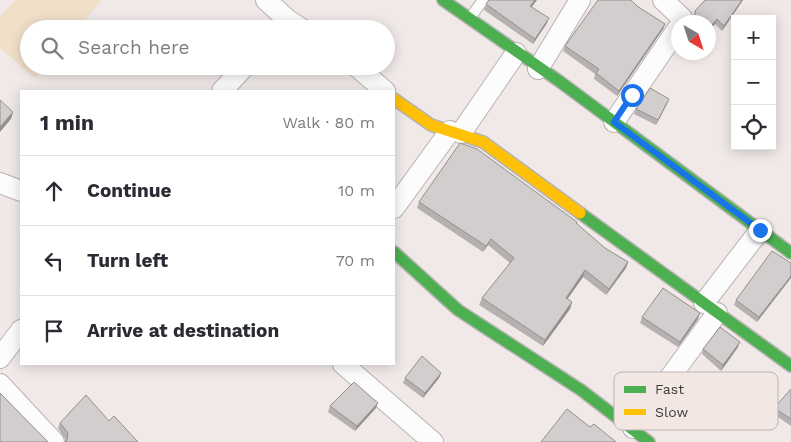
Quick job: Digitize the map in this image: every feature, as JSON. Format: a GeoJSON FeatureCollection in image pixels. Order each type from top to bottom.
{"type":"FeatureCollection","features":[{"type":"Feature","properties":{"kind":"street"},"geometry":{"type":"LineString","coordinates":[[266,0],[284,20]]}},
{"type":"Feature","properties":{"kind":"street"},"geometry":{"type":"LineString","coordinates":[[443,0],[614,122],[791,253]]}},
{"type":"Feature","properties":{"kind":"street"},"geometry":{"type":"LineString","coordinates":[[538,69],[580,0]]}},
{"type":"Feature","properties":{"kind":"street"},"geometry":{"type":"LineString","coordinates":[[663,0],[681,15]]}},
{"type":"Feature","properties":{"kind":"street"},"geometry":{"type":"LineString","coordinates":[[614,122],[671,38]]}},
{"type":"Feature","properties":{"kind":"street"},"geometry":{"type":"LineString","coordinates":[[395,207],[456,132],[516,52]]}},
{"type":"Feature","properties":{"kind":"street"},"geometry":{"type":"LineString","coordinates":[[223,90],[237,75]]}},
{"type":"Feature","properties":{"kind":"street"},"geometry":{"type":"LineString","coordinates":[[366,75],[384,90]]}},
{"type":"Feature","properties":{"kind":"street"},"geometry":{"type":"LineString","coordinates":[[395,100],[423,120],[483,142],[791,366]]}},
{"type":"Feature","properties":{"kind":"street"},"geometry":{"type":"LineString","coordinates":[[0,183],[20,191]]}},
{"type":"Feature","properties":{"kind":"street"},"geometry":{"type":"LineString","coordinates":[[669,372],[760,230]]}},
{"type":"Feature","properties":{"kind":"street"},"geometry":{"type":"LineString","coordinates":[[395,253],[465,315],[614,414]]}},
{"type":"Feature","properties":{"kind":"street"},"geometry":{"type":"LineString","coordinates":[[0,358],[20,331]]}},
{"type":"Feature","properties":{"kind":"street"},"geometry":{"type":"LineString","coordinates":[[344,365],[433,442]]}},
{"type":"Feature","properties":{"kind":"street"},"geometry":{"type":"LineString","coordinates":[[0,384],[54,442]]}},
{"type":"Feature","properties":{"kind":"street"},"geometry":{"type":"LineString","coordinates":[[635,430],[649,442]]}},
{"type":"Feature","properties":{"kind":"lane"},"geometry":{"type":"LineString","coordinates":[[469,19],[483,0]]}},
{"type":"Feature","properties":{"kind":"shaded area"},"geometry":{"type":"Polygon","coordinates":[[[15,0],[102,0],[85,20],[20,20],[20,65],[0,48],[0,17],[15,0]]]}},
{"type":"Feature","properties":{"kind":"building"},"geometry":{"type":"Polygon","coordinates":[[[489,0],[535,0],[530,6],[549,18],[535,39],[486,4],[489,0]]]}},
{"type":"Feature","properties":{"kind":"building"},"geometry":{"type":"Polygon","coordinates":[[[598,0],[631,0],[665,24],[619,91],[596,73],[599,69],[565,46],[598,0]]]}},
{"type":"Feature","properties":{"kind":"building"},"geometry":{"type":"Polygon","coordinates":[[[705,0],[742,0],[724,26],[717,19],[716,20],[716,15],[695,15],[695,11],[705,0]]]}},
{"type":"Feature","properties":{"kind":"building"},"geometry":{"type":"Polygon","coordinates":[[[650,88],[669,99],[658,120],[636,109],[650,88]]]}},
{"type":"Feature","properties":{"kind":"building"},"geometry":{"type":"Polygon","coordinates":[[[0,100],[13,112],[0,127],[0,100]]]}},
{"type":"Feature","properties":{"kind":"building"},"geometry":{"type":"Polygon","coordinates":[[[460,143],[477,149],[577,222],[605,248],[628,262],[609,289],[585,270],[566,298],[572,302],[545,340],[482,298],[514,258],[491,239],[486,246],[419,202],[460,143]]]}},
{"type":"Feature","properties":{"kind":"building"},"geometry":{"type":"Polygon","coordinates":[[[772,251],[791,263],[791,276],[759,317],[736,300],[772,251]]]}},
{"type":"Feature","properties":{"kind":"building"},"geometry":{"type":"Polygon","coordinates":[[[663,288],[700,313],[680,342],[642,317],[663,288]]]}},
{"type":"Feature","properties":{"kind":"building"},"geometry":{"type":"Polygon","coordinates":[[[720,327],[740,342],[723,365],[703,349],[720,327]]]}},
{"type":"Feature","properties":{"kind":"building"},"geometry":{"type":"Polygon","coordinates":[[[422,356],[441,373],[425,393],[405,378],[422,356]]]}},
{"type":"Feature","properties":{"kind":"building"},"geometry":{"type":"Polygon","coordinates":[[[354,382],[378,403],[357,426],[330,406],[354,382]]]}},
{"type":"Feature","properties":{"kind":"building"},"geometry":{"type":"Polygon","coordinates":[[[791,389],[791,419],[778,411],[778,404],[791,389]]]}},
{"type":"Feature","properties":{"kind":"building"},"geometry":{"type":"Polygon","coordinates":[[[0,393],[48,442],[0,442],[0,393]]]}},
{"type":"Feature","properties":{"kind":"building"},"geometry":{"type":"Polygon","coordinates":[[[86,395],[109,421],[114,416],[138,442],[65,442],[68,433],[60,423],[86,395]]]}},
{"type":"Feature","properties":{"kind":"building"},"geometry":{"type":"Polygon","coordinates":[[[567,409],[590,427],[594,424],[616,442],[541,442],[567,409]]]}},
{"type":"Feature","properties":{"kind":"traffic: fast"},"geometry":{"type":"LineString","coordinates":[[443,0],[559,81],[791,253]]}},
{"type":"Feature","properties":{"kind":"traffic: fast"},"geometry":{"type":"LineString","coordinates":[[580,213],[791,366]]}},
{"type":"Feature","properties":{"kind":"traffic: fast"},"geometry":{"type":"LineString","coordinates":[[395,253],[458,310],[581,390],[614,415]]}},
{"type":"Feature","properties":{"kind":"traffic: fast"},"geometry":{"type":"LineString","coordinates":[[633,430],[649,442]]}},
{"type":"Feature","properties":{"kind":"traffic: slow"},"geometry":{"type":"LineString","coordinates":[[395,100],[431,125],[483,142],[580,213]]}},
{"type":"Feature","properties":{"kind":"route"},"geometry":{"type":"LineString","coordinates":[[632,95],[614,122],[760,230]]}}]}
